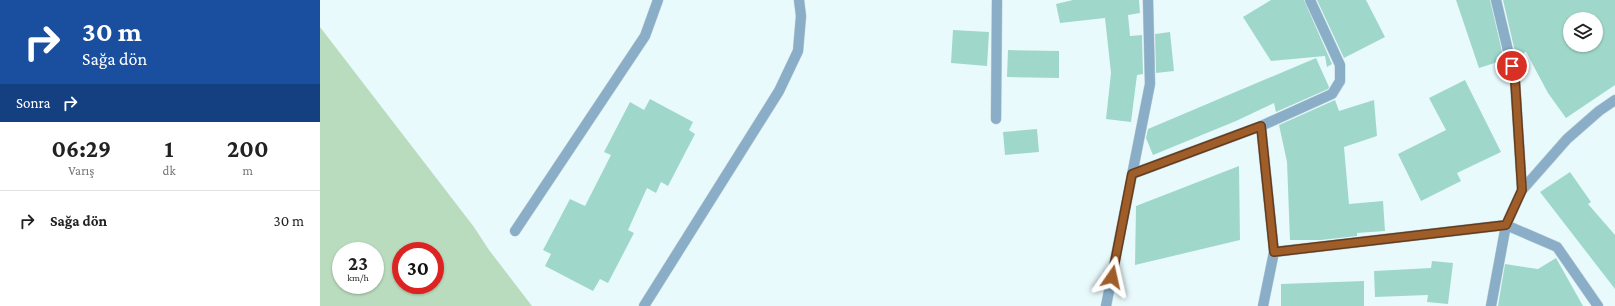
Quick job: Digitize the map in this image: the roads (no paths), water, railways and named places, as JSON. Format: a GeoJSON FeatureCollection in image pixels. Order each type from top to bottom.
{"type":"FeatureCollection","features":[{"type":"Feature","properties":{"kind":"street"},"geometry":{"type":"LineString","coordinates":[[515,231],[645,36],[658,0]]}},
{"type":"Feature","properties":{"kind":"street"},"geometry":{"type":"LineString","coordinates":[[644,306],[779,91],[798,50],[801,16],[798,0]]}},
{"type":"Feature","properties":{"kind":"street"},"geometry":{"type":"LineString","coordinates":[[996,119],[998,0]]}},
{"type":"Feature","properties":{"kind":"street"},"geometry":{"type":"LineString","coordinates":[[1106,306],[1150,84],[1148,0]]}},
{"type":"Feature","properties":{"kind":"street"},"geometry":{"type":"LineString","coordinates":[[1132,174],[1261,126],[1332,94],[1340,80],[1340,65],[1310,0]]}},
{"type":"Feature","properties":{"kind":"street"},"geometry":{"type":"LineString","coordinates":[[1496,0],[1515,80],[1522,190]]}},
{"type":"Feature","properties":{"kind":"street"},"geometry":{"type":"LineString","coordinates":[[1491,306],[1506,225],[1522,190],[1567,139],[1598,110],[1615,100]]}},
{"type":"Feature","properties":{"kind":"street"},"geometry":{"type":"LineString","coordinates":[[1261,126],[1274,252],[1263,306]]}},
{"type":"Feature","properties":{"kind":"street"},"geometry":{"type":"LineString","coordinates":[[1274,252],[1506,225],[1558,247],[1598,306]]}}]}
